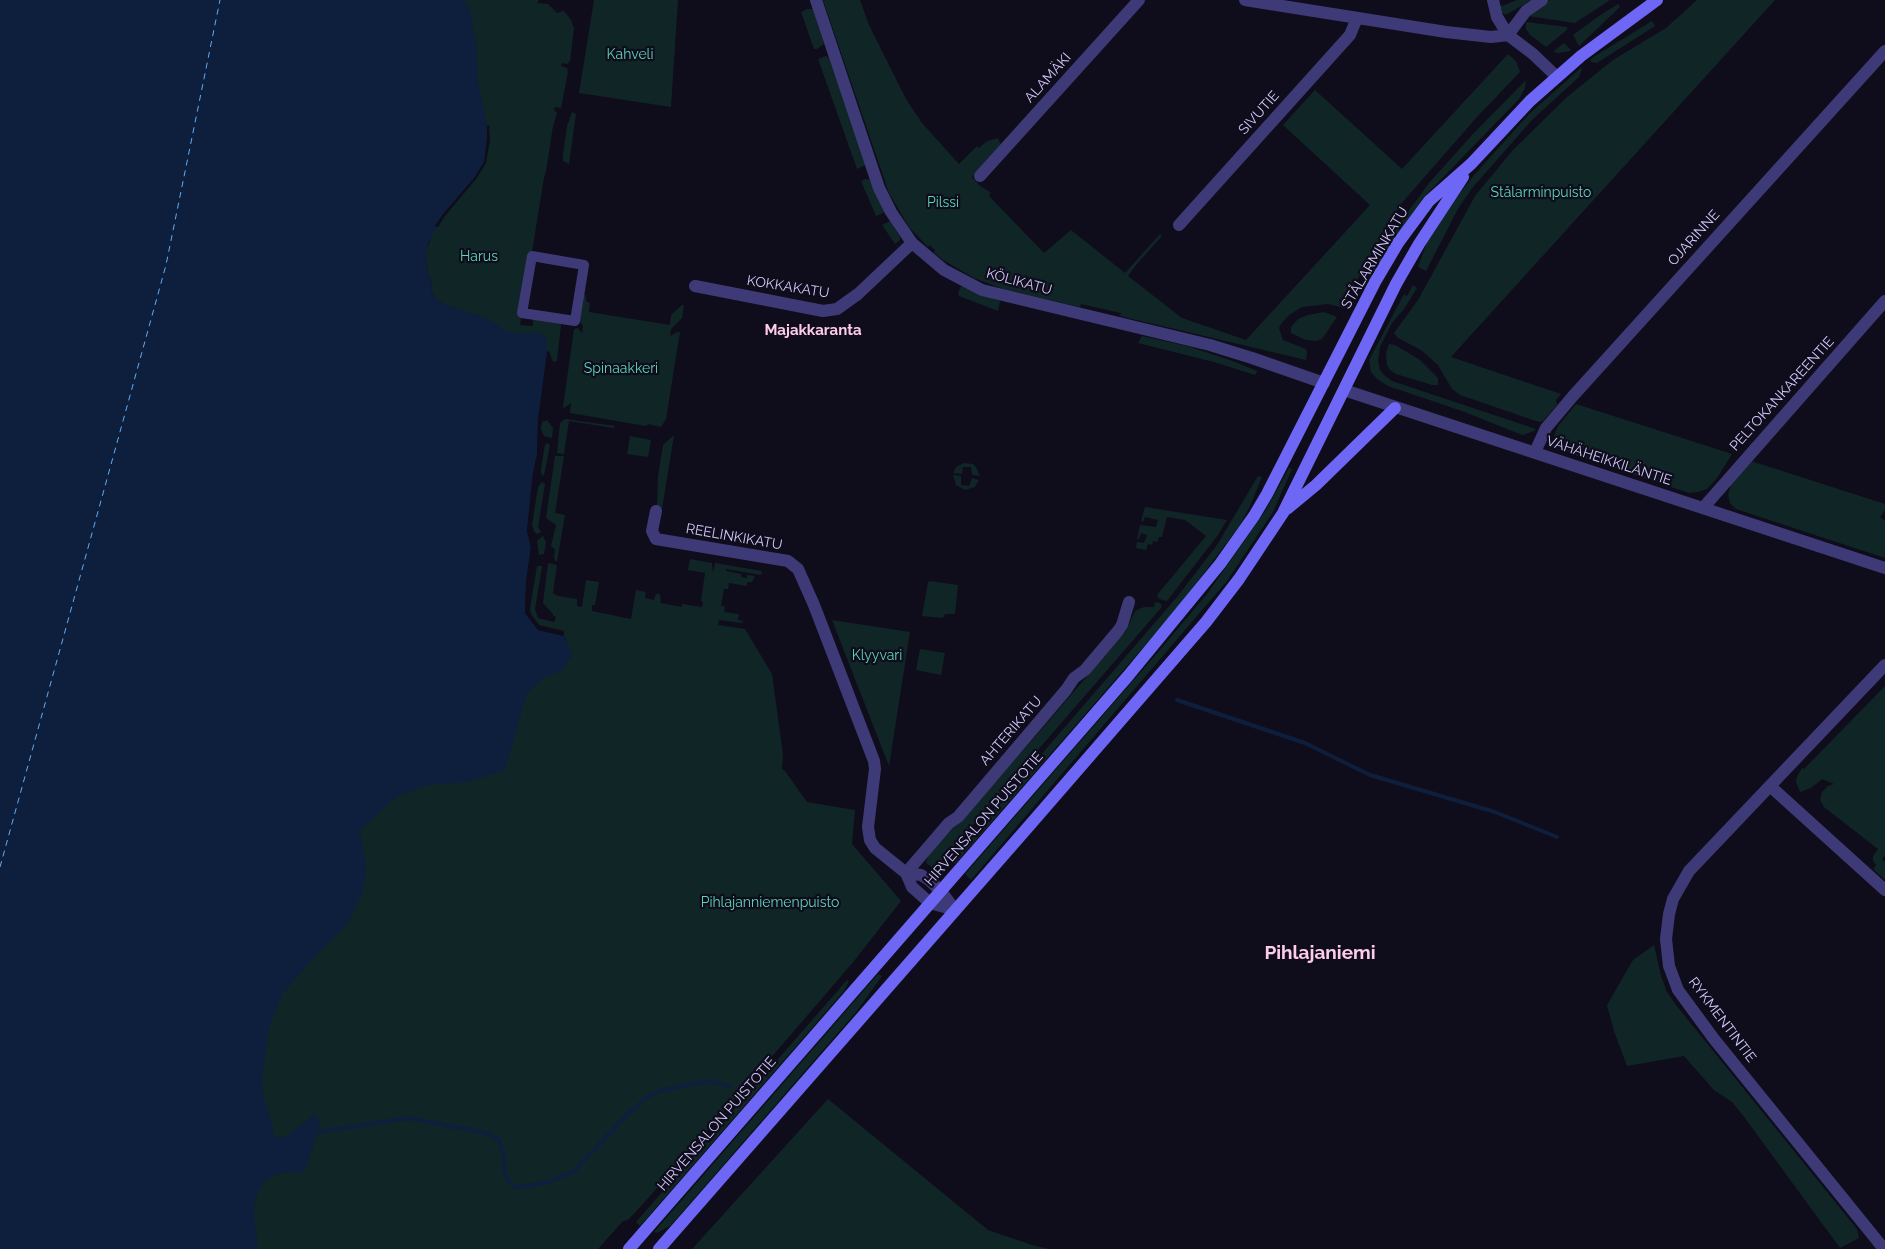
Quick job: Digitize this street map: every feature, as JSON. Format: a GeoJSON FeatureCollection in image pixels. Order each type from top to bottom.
{"type":"FeatureCollection","features":[{"type":"Feature","properties":{"kind":"main road","name":"STÅLARMINKATU"},"geometry":{"type":"LineString","coordinates":[[1324,383],[1375,282],[1398,243],[1429,201],[1471,164],[1506,125],[1557,77],[1581,56],[1657,0]]}},
{"type":"Feature","properties":{"kind":"main road","name":"STÅLARMINKATU"},"geometry":{"type":"LineString","coordinates":[[1344,390],[1403,272],[1471,164]]}},
{"type":"Feature","properties":{"kind":"main road","name":"VÄHÄHEIKKILÄNTIE"},"geometry":{"type":"LineString","coordinates":[[1324,383],[1344,390]]}},
{"type":"Feature","properties":{"kind":"main road","name":"HIRVENSALON PUISTOTIE"},"geometry":{"type":"LineString","coordinates":[[629,1249],[1128,676],[1220,564],[1254,516],[1324,383]]}},
{"type":"Feature","properties":{"kind":"main road"},"geometry":{"type":"LineString","coordinates":[[659,1249],[1206,622],[1239,579],[1283,513],[1344,390]]}},
{"type":"Feature","properties":{"kind":"main road"},"geometry":{"type":"LineString","coordinates":[[1283,513],[1316,485],[1395,408]]}},
{"type":"Feature","properties":{"kind":"street","name":"KÖLIKATU"},"geometry":{"type":"LineString","coordinates":[[816,0],[879,188],[891,212],[912,243],[944,270],[982,290],[1210,345],[1324,383]]}},
{"type":"Feature","properties":{"kind":"street","name":"ALAMÄKI"},"geometry":{"type":"LineString","coordinates":[[980,176],[1139,0]]}},
{"type":"Feature","properties":{"kind":"street"},"geometry":{"type":"LineString","coordinates":[[1246,0],[1491,38],[1508,35],[1526,11],[1542,0]]}},
{"type":"Feature","properties":{"kind":"street"},"geometry":{"type":"LineString","coordinates":[[1493,0],[1497,17],[1508,35],[1533,54],[1557,77]]}},
{"type":"Feature","properties":{"kind":"street","name":"SIVUTIE"},"geometry":{"type":"LineString","coordinates":[[1179,225],[1350,34],[1358,18]]}},
{"type":"Feature","properties":{"kind":"street","name":"OJARINNE"},"geometry":{"type":"LineString","coordinates":[[1535,452],[1546,428],[1573,396],[1885,51]]}},
{"type":"Feature","properties":{"kind":"street","name":"KOKKAKATU"},"geometry":{"type":"LineString","coordinates":[[695,286],[823,311],[837,309],[858,294],[912,243]]}},
{"type":"Feature","properties":{"kind":"street"},"geometry":{"type":"LineString","coordinates":[[532,256],[584,265],[575,321],[522,313],[532,256]]}},
{"type":"Feature","properties":{"kind":"street","name":"PELTOKANKAREENTIE"},"geometry":{"type":"LineString","coordinates":[[1703,508],[1885,301]]}},
{"type":"Feature","properties":{"kind":"street","name":"VÄHÄHEIKKILÄNTIE"},"geometry":{"type":"LineString","coordinates":[[1344,390],[1885,568]]}},
{"type":"Feature","properties":{"kind":"street","name":"REELINKIKATU"},"geometry":{"type":"LineString","coordinates":[[656,511],[652,531],[656,539],[788,561],[798,568],[874,761],[875,769],[868,827],[870,840],[875,848],[906,873],[912,887],[930,903],[954,910]]}},
{"type":"Feature","properties":{"kind":"street","name":"AHTERIKATU"},"geometry":{"type":"LineString","coordinates":[[906,873],[949,822],[958,817],[1066,690],[1074,678],[1085,670],[1118,631],[1122,625],[1129,602]]}},
{"type":"Feature","properties":{"kind":"street","name":"RYKMENTINTIE"},"geometry":{"type":"LineString","coordinates":[[1884,1249],[1714,1039],[1678,990],[1669,966],[1666,939],[1673,899],[1689,871],[1885,665]]}},
{"type":"Feature","properties":{"kind":"street"},"geometry":{"type":"LineString","coordinates":[[1770,786],[1885,890]]}},
{"type":"Feature","properties":{"kind":"street","name":"REELINKIKATU"},"geometry":{"type":"LineString","coordinates":[[906,873],[921,875],[941,891],[954,910]]}},
{"type":"Feature","properties":{"kind":"green space","name":"Harus"},"geometry":{"type":"Polygon","coordinates":[[[384,0],[539,0],[537,3],[548,4],[557,13],[564,11],[571,20],[574,28],[570,61],[567,64],[562,63],[561,66],[567,68],[568,72],[561,108],[555,107],[554,110],[557,113],[553,126],[520,325],[533,326],[535,317],[555,318],[561,325],[557,361],[553,362],[549,351],[547,352],[547,358],[504,330],[443,304],[432,293],[426,251],[435,226],[443,214],[384,0]]]}},
{"type":"Feature","properties":{"kind":"green space","name":"Kahveli"},"geometry":{"type":"Polygon","coordinates":[[[594,0],[678,0],[671,107],[579,93],[594,0]]]}},
{"type":"Feature","properties":{"kind":"green space","name":"Pilssi"},"geometry":{"type":"Polygon","coordinates":[[[823,0],[860,0],[869,25],[906,99],[922,123],[959,164],[977,146],[979,148],[987,141],[998,138],[1001,144],[972,177],[979,185],[991,193],[989,196],[1044,253],[1071,230],[1125,273],[1160,234],[1162,236],[1128,276],[1182,318],[1246,340],[1370,205],[1283,125],[1315,90],[1402,169],[1508,54],[1516,61],[1520,72],[1477,117],[1400,205],[1349,294],[1339,300],[1341,307],[1328,304],[1302,307],[1289,315],[1281,324],[1279,328],[1283,340],[1306,349],[1306,360],[1120,316],[1121,313],[1081,304],[1080,307],[1003,289],[974,278],[943,260],[934,253],[935,250],[930,245],[928,247],[909,227],[889,193],[823,0]]]}},
{"type":"Feature","properties":{"kind":"green space"},"geometry":{"type":"Polygon","coordinates":[[[1517,0],[1531,0],[1506,15],[1502,13],[1499,7],[1517,0]]]}},
{"type":"Feature","properties":{"kind":"green space"},"geometry":{"type":"Polygon","coordinates":[[[1550,0],[1610,0],[1575,23],[1528,16],[1528,14],[1550,0]]]}},
{"type":"Feature","properties":{"kind":"green space","name":"Stålarminpuisto"},"geometry":{"type":"Polygon","coordinates":[[[1697,0],[1775,0],[1451,357],[1561,394],[1556,400],[1557,405],[1543,421],[1539,422],[1460,395],[1452,389],[1438,365],[1421,350],[1398,338],[1394,333],[1418,300],[1475,196],[1513,150],[1567,97],[1613,60],[1666,28],[1697,0]]]}},
{"type":"Feature","properties":{"kind":"green space"},"geometry":{"type":"Polygon","coordinates":[[[1618,4],[1620,7],[1579,46],[1573,35],[1618,4]]]}},
{"type":"Feature","properties":{"kind":"green space"},"geometry":{"type":"Polygon","coordinates":[[[813,9],[824,44],[817,49],[814,49],[801,12],[813,9]]]}},
{"type":"Feature","properties":{"kind":"green space"},"geometry":{"type":"Polygon","coordinates":[[[1652,21],[1655,26],[1597,63],[1591,62],[1590,60],[1595,56],[1652,21]]]}},
{"type":"Feature","properties":{"kind":"green space"},"geometry":{"type":"Polygon","coordinates":[[[1526,22],[1567,27],[1567,30],[1546,47],[1530,35],[1526,29],[1526,22]]]}},
{"type":"Feature","properties":{"kind":"green space"},"geometry":{"type":"Polygon","coordinates":[[[1564,43],[1570,51],[1553,52],[1564,43]]]}},
{"type":"Feature","properties":{"kind":"green space"},"geometry":{"type":"Polygon","coordinates":[[[826,56],[829,58],[866,165],[857,169],[818,59],[826,56]]]}},
{"type":"Feature","properties":{"kind":"green space"},"geometry":{"type":"Polygon","coordinates":[[[1581,68],[1579,77],[1532,120],[1473,187],[1459,207],[1426,271],[1418,267],[1427,242],[1456,198],[1475,174],[1529,114],[1581,68]]]}},
{"type":"Feature","properties":{"kind":"green space"},"geometry":{"type":"Polygon","coordinates":[[[1526,80],[1525,88],[1519,99],[1424,197],[1372,274],[1369,273],[1402,220],[1429,183],[1473,134],[1526,80]]]}},
{"type":"Feature","properties":{"kind":"green space"},"geometry":{"type":"Polygon","coordinates":[[[572,112],[576,114],[569,164],[563,161],[563,154],[567,126],[572,112]]]}},
{"type":"Feature","properties":{"kind":"green space"},"geometry":{"type":"Polygon","coordinates":[[[865,179],[871,180],[885,212],[876,216],[861,181],[865,179]]]}},
{"type":"Feature","properties":{"kind":"green space"},"geometry":{"type":"Polygon","coordinates":[[[890,221],[900,237],[900,240],[895,244],[882,225],[890,221]]]}},
{"type":"Feature","properties":{"kind":"green space"},"geometry":{"type":"Polygon","coordinates":[[[1413,285],[1417,288],[1404,309],[1392,323],[1380,347],[1378,361],[1380,370],[1384,375],[1392,381],[1536,429],[1534,431],[1523,435],[1517,433],[1462,411],[1388,386],[1377,379],[1371,372],[1369,360],[1404,294],[1407,296],[1413,285]]]}},
{"type":"Feature","properties":{"kind":"green space"},"geometry":{"type":"Polygon","coordinates":[[[961,286],[1000,301],[998,311],[959,296],[958,293],[961,286]]]}},
{"type":"Feature","properties":{"kind":"green space","name":"Spinaakkeri"},"geometry":{"type":"Polygon","coordinates":[[[579,294],[586,295],[586,301],[590,303],[589,312],[670,325],[671,315],[684,305],[682,318],[671,329],[670,336],[680,332],[666,419],[661,427],[570,413],[571,403],[563,407],[574,329],[578,328],[582,333],[583,326],[578,318],[579,294]]]}},
{"type":"Feature","properties":{"kind":"green space"},"geometry":{"type":"Polygon","coordinates":[[[1324,312],[1337,317],[1322,339],[1317,341],[1306,340],[1291,333],[1291,327],[1298,319],[1324,312]]]}},
{"type":"Feature","properties":{"kind":"green space"},"geometry":{"type":"Polygon","coordinates":[[[1142,336],[1187,346],[1257,371],[1255,375],[1214,362],[1138,343],[1142,336]]]}},
{"type":"Feature","properties":{"kind":"green space"},"geometry":{"type":"Polygon","coordinates":[[[1389,344],[1395,345],[1420,360],[1438,378],[1438,385],[1432,385],[1396,374],[1390,370],[1387,365],[1386,353],[1389,344]]]}},
{"type":"Feature","properties":{"kind":"green space"},"geometry":{"type":"Polygon","coordinates":[[[1576,404],[1732,454],[1717,478],[1707,489],[1689,493],[1559,448],[1553,438],[1558,426],[1576,404]]]}},
{"type":"Feature","properties":{"kind":"green space"},"geometry":{"type":"Polygon","coordinates":[[[565,419],[615,426],[614,428],[569,421],[564,454],[557,453],[560,423],[565,419]]]}},
{"type":"Feature","properties":{"kind":"green space"},"geometry":{"type":"Polygon","coordinates":[[[547,420],[553,428],[552,438],[544,436],[541,429],[542,422],[547,420]]]}},
{"type":"Feature","properties":{"kind":"green space"},"geometry":{"type":"Polygon","coordinates":[[[674,435],[662,509],[657,508],[658,476],[663,445],[674,435]]]}},
{"type":"Feature","properties":{"kind":"green space"},"geometry":{"type":"Polygon","coordinates":[[[630,436],[651,440],[648,457],[627,454],[630,436]]]}},
{"type":"Feature","properties":{"kind":"green space"},"geometry":{"type":"Polygon","coordinates":[[[547,443],[550,445],[544,476],[541,474],[541,468],[547,443]]]}},
{"type":"Feature","properties":{"kind":"green space"},"geometry":{"type":"Polygon","coordinates":[[[555,456],[564,456],[555,513],[565,515],[557,561],[555,561],[554,556],[555,550],[551,546],[556,525],[546,518],[555,456]]]}},
{"type":"Feature","properties":{"kind":"green space"},"geometry":{"type":"Polygon","coordinates":[[[1751,461],[1885,504],[1885,510],[1880,517],[1885,521],[1885,558],[1736,509],[1730,503],[1728,495],[1732,481],[1751,461]]]}},
{"type":"Feature","properties":{"kind":"green space"},"geometry":{"type":"Polygon","coordinates":[[[964,463],[973,464],[980,476],[972,475],[971,467],[963,467],[962,474],[953,473],[956,467],[964,463]]]}},
{"type":"Feature","properties":{"kind":"green space"},"geometry":{"type":"Polygon","coordinates":[[[1289,468],[1292,469],[1273,512],[1227,581],[971,880],[965,874],[1207,594],[1266,510],[1289,468]]]}},
{"type":"Feature","properties":{"kind":"green space"},"geometry":{"type":"Polygon","coordinates":[[[953,475],[961,476],[961,485],[969,486],[972,478],[979,480],[975,487],[965,490],[956,485],[953,475]]]}},
{"type":"Feature","properties":{"kind":"green space"},"geometry":{"type":"Polygon","coordinates":[[[1258,476],[1262,477],[1240,525],[1179,606],[955,864],[952,862],[952,858],[1177,597],[1217,545],[1258,476]]]}},
{"type":"Feature","properties":{"kind":"green space"},"geometry":{"type":"Polygon","coordinates":[[[542,482],[545,484],[538,527],[541,532],[537,534],[532,525],[538,487],[542,482]]]}},
{"type":"Feature","properties":{"kind":"green space"},"geometry":{"type":"Polygon","coordinates":[[[1145,507],[1227,520],[1218,535],[1167,601],[1159,599],[1157,595],[1206,536],[1185,520],[1167,517],[1162,537],[1159,537],[1157,542],[1153,541],[1152,545],[1148,544],[1146,550],[1136,548],[1137,542],[1144,543],[1147,535],[1141,533],[1139,539],[1137,539],[1140,525],[1156,527],[1158,520],[1145,517],[1143,522],[1141,521],[1145,507]]]}},
{"type":"Feature","properties":{"kind":"green space"},"geometry":{"type":"Polygon","coordinates":[[[543,536],[546,542],[544,554],[539,555],[537,541],[543,536]]]}},
{"type":"Feature","properties":{"kind":"green space","name":"Pihlajanniemenpuisto"},"geometry":{"type":"Polygon","coordinates":[[[690,559],[712,563],[713,573],[715,563],[762,571],[761,575],[726,569],[726,571],[741,574],[741,577],[747,578],[747,575],[755,576],[752,582],[747,582],[747,586],[729,583],[728,589],[724,589],[721,606],[725,606],[724,612],[739,614],[738,620],[743,621],[742,623],[719,620],[718,625],[745,629],[772,674],[783,755],[782,769],[807,802],[855,810],[852,844],[901,901],[854,961],[788,1038],[643,1204],[628,1220],[623,1221],[598,1249],[200,1249],[298,877],[567,641],[564,631],[539,625],[531,614],[530,609],[537,566],[542,566],[535,609],[538,618],[554,622],[556,617],[553,616],[543,603],[548,563],[557,565],[553,593],[558,596],[577,599],[577,606],[582,607],[586,580],[599,582],[595,605],[592,605],[592,611],[631,619],[636,590],[646,592],[645,598],[654,600],[656,594],[660,594],[661,603],[682,607],[682,604],[702,607],[703,602],[701,601],[705,573],[688,570],[690,559]]]}},
{"type":"Feature","properties":{"kind":"green space"},"geometry":{"type":"Polygon","coordinates":[[[928,582],[958,585],[955,614],[945,614],[943,618],[922,616],[928,582]]]}},
{"type":"Feature","properties":{"kind":"green space"},"geometry":{"type":"Polygon","coordinates":[[[1155,602],[1162,605],[1161,608],[959,841],[934,869],[926,863],[928,856],[933,850],[1033,739],[1126,631],[1135,611],[1144,607],[1154,607],[1155,602]]]}},
{"type":"Feature","properties":{"kind":"green space","name":"Klyyvari"},"geometry":{"type":"Polygon","coordinates":[[[832,620],[910,632],[889,766],[832,620]]]}},
{"type":"Feature","properties":{"kind":"green space"},"geometry":{"type":"Polygon","coordinates":[[[920,649],[945,653],[941,675],[916,670],[920,649]]]}},
{"type":"Feature","properties":{"kind":"green space"},"geometry":{"type":"Polygon","coordinates":[[[1885,686],[1885,856],[1882,859],[1885,862],[1885,880],[1873,869],[1876,865],[1873,861],[1873,856],[1878,849],[1824,807],[1820,800],[1822,792],[1828,786],[1834,784],[1822,779],[1811,788],[1800,792],[1796,782],[1802,768],[1804,769],[1885,686]]]}},
{"type":"Feature","properties":{"kind":"green space"},"geometry":{"type":"Polygon","coordinates":[[[1654,945],[1661,976],[1667,992],[1676,1005],[1857,1229],[1859,1238],[1840,1248],[1732,1102],[1714,1090],[1684,1056],[1627,1066],[1607,1005],[1633,960],[1654,945]]]}},
{"type":"Feature","properties":{"kind":"green space"},"geometry":{"type":"Polygon","coordinates":[[[878,974],[882,976],[857,1011],[671,1225],[657,1233],[654,1232],[878,974]]]}},
{"type":"Feature","properties":{"kind":"green space"},"geometry":{"type":"Polygon","coordinates":[[[847,980],[849,981],[844,991],[640,1226],[636,1222],[847,980]]]}},
{"type":"Feature","properties":{"kind":"green space"},"geometry":{"type":"Polygon","coordinates":[[[828,1099],[988,1230],[1049,1249],[692,1249],[828,1099]]]}},
{"type":"Feature","properties":{"kind":"water"},"geometry":{"type":"Polygon","coordinates":[[[0,0],[463,0],[466,2],[471,13],[473,32],[476,37],[477,75],[487,126],[486,152],[484,162],[474,178],[443,214],[428,243],[426,260],[432,293],[443,304],[481,316],[499,325],[504,330],[513,333],[541,333],[547,340],[547,358],[538,420],[537,455],[533,473],[527,531],[531,547],[526,582],[525,613],[538,630],[564,636],[572,655],[562,671],[543,678],[527,693],[505,770],[467,782],[429,785],[396,797],[360,830],[366,865],[363,891],[348,923],[315,956],[282,995],[269,1028],[262,1078],[264,1099],[272,1121],[273,1134],[278,1138],[286,1137],[313,1115],[318,1118],[320,1125],[306,1168],[300,1173],[287,1172],[272,1176],[265,1181],[258,1191],[254,1215],[258,1249],[0,1249],[0,0]]]}},
{"type":"Feature","properties":{"kind":"pier"},"geometry":{"type":"Polygon","coordinates":[[[489,125],[490,140],[486,163],[476,179],[438,227],[435,226],[474,178],[484,162],[487,126],[489,125]]]}},
{"type":"Feature","properties":{"kind":"pier"},"geometry":{"type":"Polygon","coordinates":[[[549,351],[540,420],[540,455],[536,473],[530,531],[534,547],[528,582],[527,612],[539,628],[564,634],[564,636],[538,630],[525,613],[526,582],[531,547],[527,531],[533,473],[537,455],[538,420],[547,352],[549,351]]]}},
{"type":"Feature","properties":{"kind":"waterway"},"geometry":{"type":"LineString","coordinates":[[1177,700],[1305,743],[1370,775],[1495,812],[1557,837]]}},
{"type":"Feature","properties":{"kind":"waterway"},"geometry":{"type":"LineString","coordinates":[[318,1132],[409,1118],[487,1133],[499,1140],[503,1153],[505,1176],[515,1188],[548,1182],[573,1172],[628,1114],[647,1097],[660,1091],[695,1083],[715,1082],[729,1086]]}},
{"type":"Feature","properties":{"kind":"ferry route"},"geometry":{"type":"LineString","coordinates":[[0,867],[166,265],[220,0]]}},
{"type":"Feature","properties":{"kind":"district","name":"Majakkaranta"},"geometry":{"type":"Point","coordinates":[813,330]}},
{"type":"Feature","properties":{"kind":"district","name":"Pihlajaniemi"},"geometry":{"type":"Point","coordinates":[1320,953]}}]}
